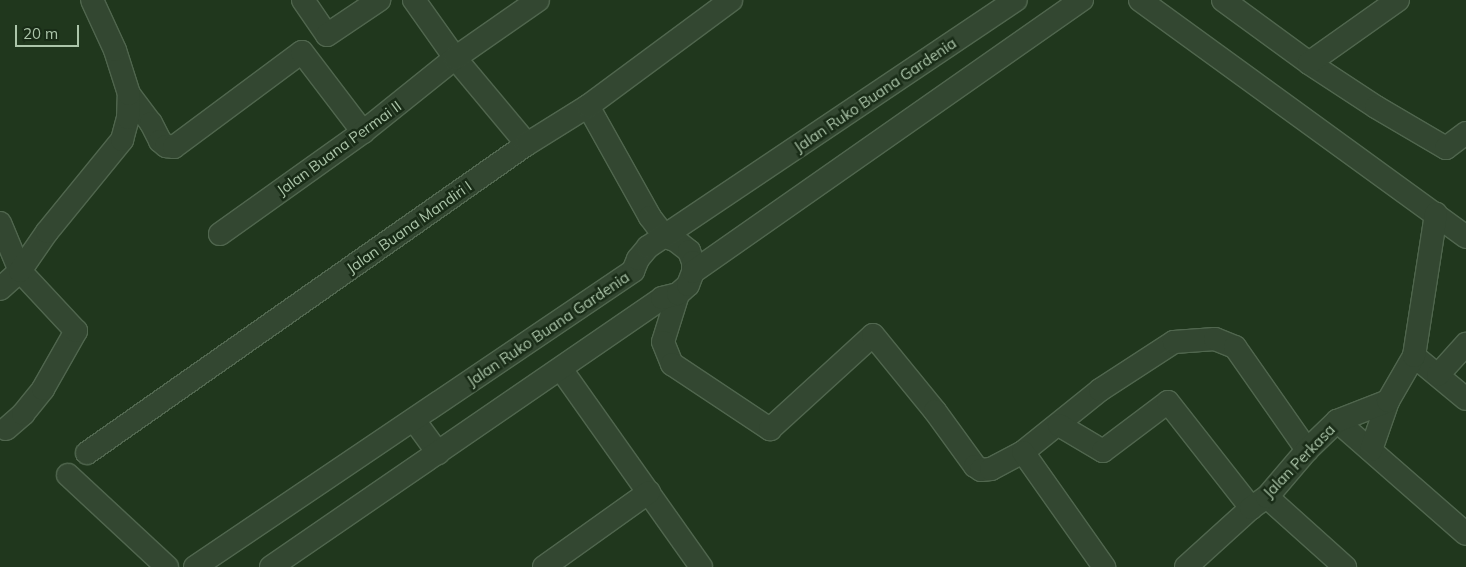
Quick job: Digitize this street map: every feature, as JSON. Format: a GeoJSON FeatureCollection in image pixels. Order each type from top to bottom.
{"type":"FeatureCollection","features":[{"type":"Feature","properties":{"kind":"street"},"geometry":{"type":"LineString","coordinates":[[92,0],[115,50],[129,94],[151,123],[160,141],[166,146],[174,147],[302,52],[362,132]]}},
{"type":"Feature","properties":{"kind":"street"},"geometry":{"type":"LineString","coordinates":[[303,0],[327,35],[379,0]]}},
{"type":"Feature","properties":{"kind":"street"},"geometry":{"type":"LineString","coordinates":[[414,0],[455,58],[527,144]]}},
{"type":"Feature","properties":{"kind":"street","name":"Jalan Buana Permai II"},"geometry":{"type":"LineString","coordinates":[[220,234],[362,132],[455,58],[538,0]]}},
{"type":"Feature","properties":{"kind":"street","name":"Jalan Buana Mandiri I"},"geometry":{"type":"LineString","coordinates":[[87,453],[527,144],[588,106],[731,0]]}},
{"type":"Feature","properties":{"kind":"street","name":"Jalan Ruko Buana Gardenia"},"geometry":{"type":"LineString","coordinates":[[195,567],[633,271],[645,250],[1016,0]]}},
{"type":"Feature","properties":{"kind":"street"},"geometry":{"type":"LineString","coordinates":[[693,272],[1082,0]]}},
{"type":"Feature","properties":{"kind":"street"},"geometry":{"type":"LineString","coordinates":[[1140,0],[1466,237]]}},
{"type":"Feature","properties":{"kind":"street"},"geometry":{"type":"LineString","coordinates":[[1223,0],[1309,63],[1446,148],[1466,133]]}},
{"type":"Feature","properties":{"kind":"street"},"geometry":{"type":"LineString","coordinates":[[1309,63],[1398,0]]}},
{"type":"Feature","properties":{"kind":"street"},"geometry":{"type":"LineString","coordinates":[[0,289],[20,271],[47,232],[122,140],[128,118],[129,94]]}},
{"type":"Feature","properties":{"kind":"street"},"geometry":{"type":"LineString","coordinates":[[588,106],[650,217],[665,237],[675,240],[689,251],[693,262],[693,272],[688,284],[678,294],[663,342],[672,364],[770,428],[873,335],[935,411],[975,466],[981,470],[991,469],[1024,452],[1100,390],[1174,342],[1215,338],[1235,347],[1307,450]]}},
{"type":"Feature","properties":{"kind":"street"},"geometry":{"type":"LineString","coordinates":[[1370,450],[1388,401],[1414,356],[1436,214]]}},
{"type":"Feature","properties":{"kind":"street"},"geometry":{"type":"LineString","coordinates":[[0,223],[20,271],[76,331],[43,388],[23,414],[6,429]]}},
{"type":"Feature","properties":{"kind":"street"},"geometry":{"type":"LineString","coordinates":[[271,567],[438,454],[662,298],[678,294]]}},
{"type":"Feature","properties":{"kind":"street"},"geometry":{"type":"LineString","coordinates":[[1438,375],[1466,344]]}},
{"type":"Feature","properties":{"kind":"street"},"geometry":{"type":"LineString","coordinates":[[1414,356],[1466,400]]}},
{"type":"Feature","properties":{"kind":"street"},"geometry":{"type":"LineString","coordinates":[[561,369],[701,567]]}},
{"type":"Feature","properties":{"kind":"street","name":"Jalan Perkasa"},"geometry":{"type":"LineString","coordinates":[[1194,565],[1259,502],[1337,421],[1388,401]]}},
{"type":"Feature","properties":{"kind":"street"},"geometry":{"type":"LineString","coordinates":[[1059,425],[1103,451],[1168,402],[1259,502],[1345,567]]}},
{"type":"Feature","properties":{"kind":"street"},"geometry":{"type":"LineString","coordinates":[[414,420],[438,454]]}},
{"type":"Feature","properties":{"kind":"street"},"geometry":{"type":"LineString","coordinates":[[1337,421],[1466,534]]}},
{"type":"Feature","properties":{"kind":"street"},"geometry":{"type":"LineString","coordinates":[[1024,452],[1104,567]]}},
{"type":"Feature","properties":{"kind":"street"},"geometry":{"type":"LineString","coordinates":[[68,475],[167,567]]}},
{"type":"Feature","properties":{"kind":"street"},"geometry":{"type":"LineString","coordinates":[[544,567],[649,492]]}}]}
